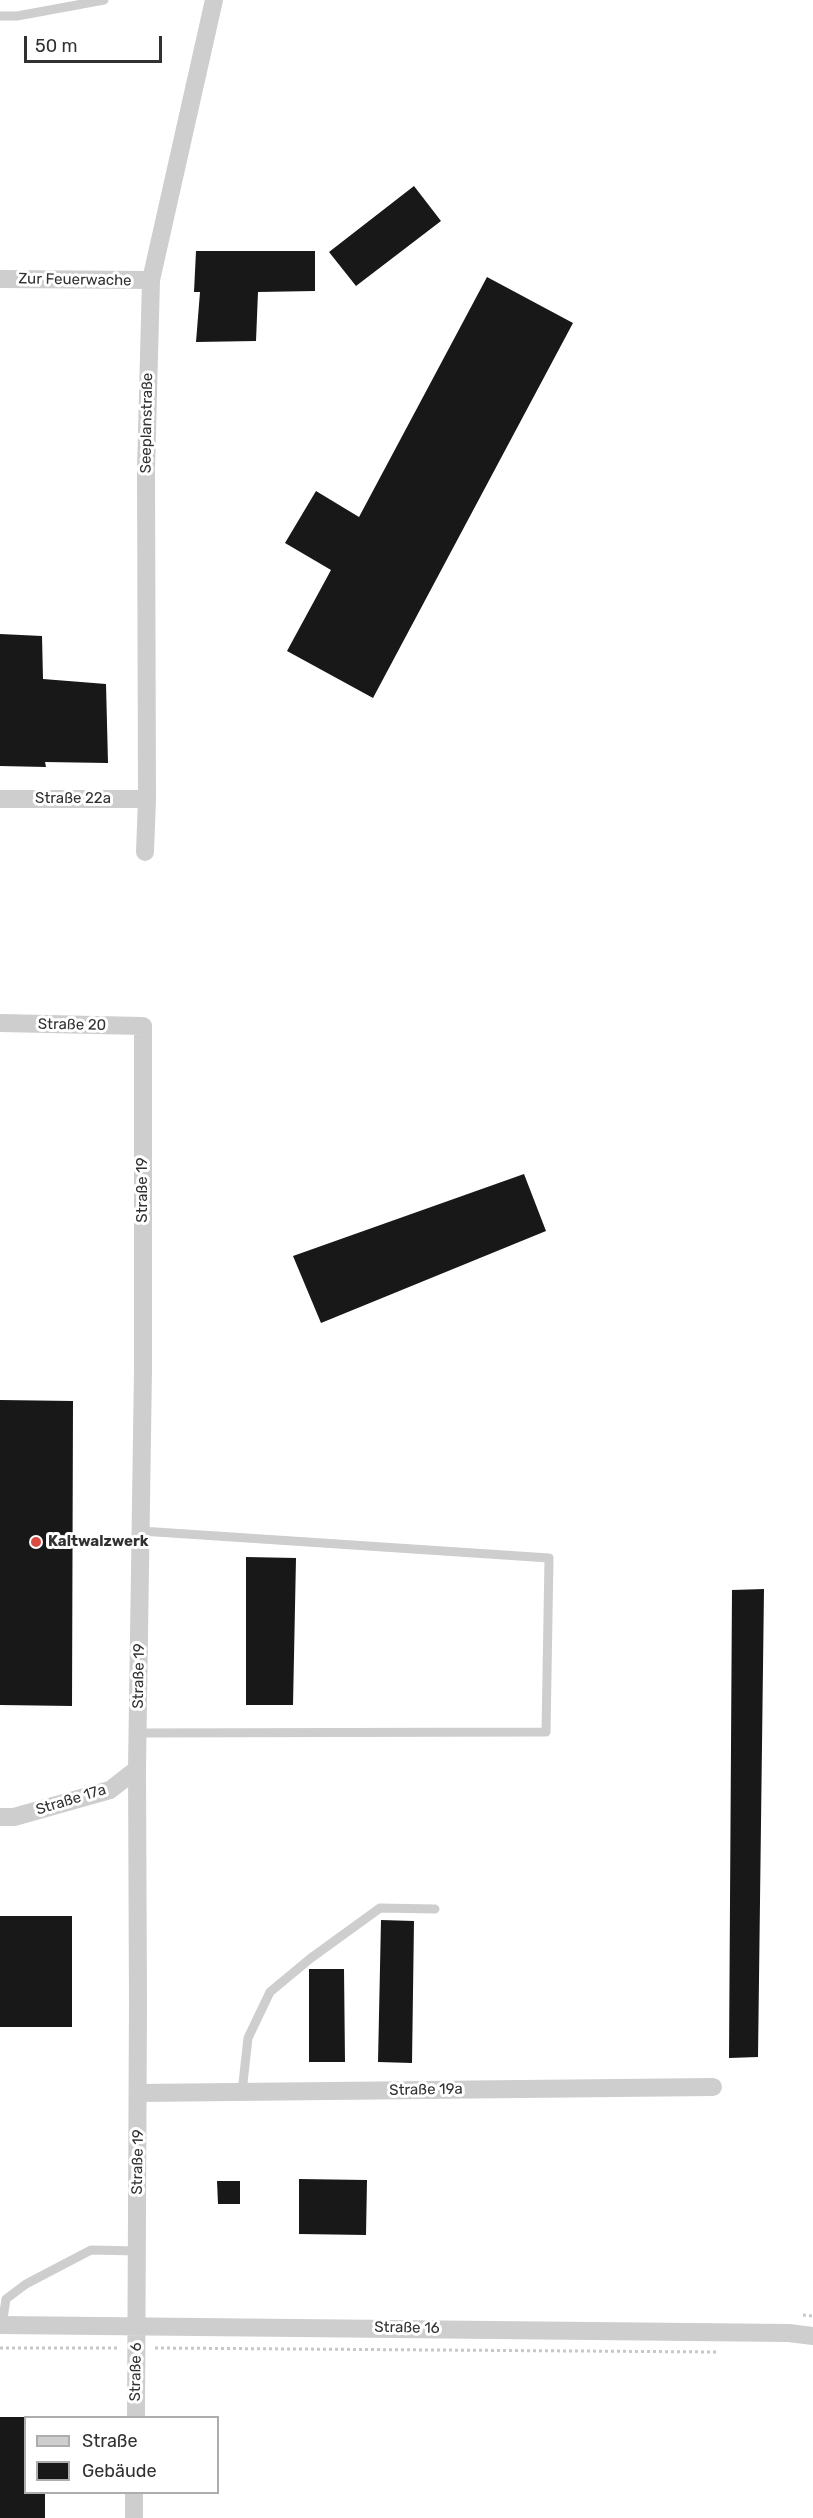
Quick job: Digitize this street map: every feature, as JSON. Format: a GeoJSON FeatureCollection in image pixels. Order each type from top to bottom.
{"type":"FeatureCollection","features":[{"type":"Feature","properties":{"kind":"street","name":"Seeplanstraße"},"geometry":{"type":"LineString","coordinates":[[144,852],[147,799],[146,470],[151,280],[214,0]]}},
{"type":"Feature","properties":{"kind":"street","name":"Zur Feuerwache"},"geometry":{"type":"LineString","coordinates":[[0,279],[151,280]]}},
{"type":"Feature","properties":{"kind":"street","name":"Straße 22a"},"geometry":{"type":"LineString","coordinates":[[0,799],[147,799]]}},
{"type":"Feature","properties":{"kind":"street","name":"Straße 20"},"geometry":{"type":"LineString","coordinates":[[0,1023],[143,1026]]}},
{"type":"Feature","properties":{"kind":"street","name":"Straße 19"},"geometry":{"type":"LineString","coordinates":[[137,2326],[137,1769],[141,1531],[143,1026]]}},
{"type":"Feature","properties":{"kind":"street","name":"Straße 17a"},"geometry":{"type":"LineString","coordinates":[[0,1817],[14,1816],[110,1790],[137,1769]]}},
{"type":"Feature","properties":{"kind":"street","name":"Straße 19a"},"geometry":{"type":"LineString","coordinates":[[138,2093],[713,2087]]}},
{"type":"Feature","properties":{"kind":"street","name":"Straße 16"},"geometry":{"type":"LineString","coordinates":[[1,2325],[789,2332],[813,2336]]}},
{"type":"Feature","properties":{"kind":"street","name":"Straße 6"},"geometry":{"type":"LineString","coordinates":[[136,2416],[137,2326]]}},
{"type":"Feature","properties":{"kind":"street"},"geometry":{"type":"LineString","coordinates":[[134,2518],[135,2494]]}},
{"type":"Feature","properties":{"kind":"lane"},"geometry":{"type":"LineString","coordinates":[[0,16],[17,16],[104,0]]}},
{"type":"Feature","properties":{"kind":"lane"},"geometry":{"type":"LineString","coordinates":[[138,1733],[546,1732],[549,1558],[141,1531]]}},
{"type":"Feature","properties":{"kind":"lane"},"geometry":{"type":"LineString","coordinates":[[242,2091],[248,2038],[270,1992],[311,1958],[380,1908],[435,1909]]}},
{"type":"Feature","properties":{"kind":"lane"},"geometry":{"type":"LineString","coordinates":[[1,2325],[6,2299],[26,2284],[91,2250],[136,2251]]}},
{"type":"Feature","properties":{"kind":"path"},"geometry":{"type":"LineString","coordinates":[[0,2348],[664,2353]]}},
{"type":"Feature","properties":{"kind":"building"},"geometry":{"type":"Polygon","coordinates":[[[414,186],[441,221],[356,286],[329,252],[414,186]]]}},
{"type":"Feature","properties":{"kind":"building"},"geometry":{"type":"Polygon","coordinates":[[[196,251],[315,251],[315,291],[258,292],[256,341],[196,342],[200,292],[194,292],[196,251]]]}},
{"type":"Feature","properties":{"kind":"building"},"geometry":{"type":"Polygon","coordinates":[[[487,277],[573,323],[373,698],[287,651],[331,570],[285,543],[316,491],[359,517],[487,277]]]}},
{"type":"Feature","properties":{"kind":"building"},"geometry":{"type":"Polygon","coordinates":[[[0,634],[42,636],[43,679],[106,684],[108,763],[45,762],[46,767],[0,766],[0,634]]]}},
{"type":"Feature","properties":{"kind":"building"},"geometry":{"type":"Polygon","coordinates":[[[524,1174],[546,1231],[321,1323],[293,1256],[524,1174]]]}},
{"type":"Feature","properties":{"kind":"building","name":"Kaltwalzwerk"},"geometry":{"type":"Polygon","coordinates":[[[0,1400],[73,1401],[72,1706],[0,1705],[0,1400]]]}},
{"type":"Feature","properties":{"kind":"building"},"geometry":{"type":"Polygon","coordinates":[[[246,1557],[296,1558],[293,1705],[246,1705],[246,1557]]]}},
{"type":"Feature","properties":{"kind":"building"},"geometry":{"type":"Polygon","coordinates":[[[764,1589],[758,2057],[729,2058],[732,1590],[764,1589]]]}},
{"type":"Feature","properties":{"kind":"building"},"geometry":{"type":"Polygon","coordinates":[[[0,1916],[72,1916],[72,2027],[0,2027],[0,1916]]]}},
{"type":"Feature","properties":{"kind":"building"},"geometry":{"type":"Polygon","coordinates":[[[381,1920],[414,1921],[412,2063],[378,2062],[381,1920]]]}},
{"type":"Feature","properties":{"kind":"building"},"geometry":{"type":"Polygon","coordinates":[[[309,1969],[344,1969],[345,2062],[309,2062],[309,1969]]]}},
{"type":"Feature","properties":{"kind":"building"},"geometry":{"type":"Polygon","coordinates":[[[299,2179],[367,2180],[366,2235],[299,2234],[299,2179]]]}},
{"type":"Feature","properties":{"kind":"building"},"geometry":{"type":"Polygon","coordinates":[[[217,2181],[240,2181],[240,2204],[218,2204],[217,2181]]]}},
{"type":"Feature","properties":{"kind":"building"},"geometry":{"type":"Polygon","coordinates":[[[0,2417],[24,2417],[24,2494],[45,2494],[45,2518],[0,2518],[0,2417]]]}},
{"type":"Feature","properties":{"kind":"place","name":"Kaltwalzwerk"},"geometry":{"type":"Point","coordinates":[36,1542]}}]}
